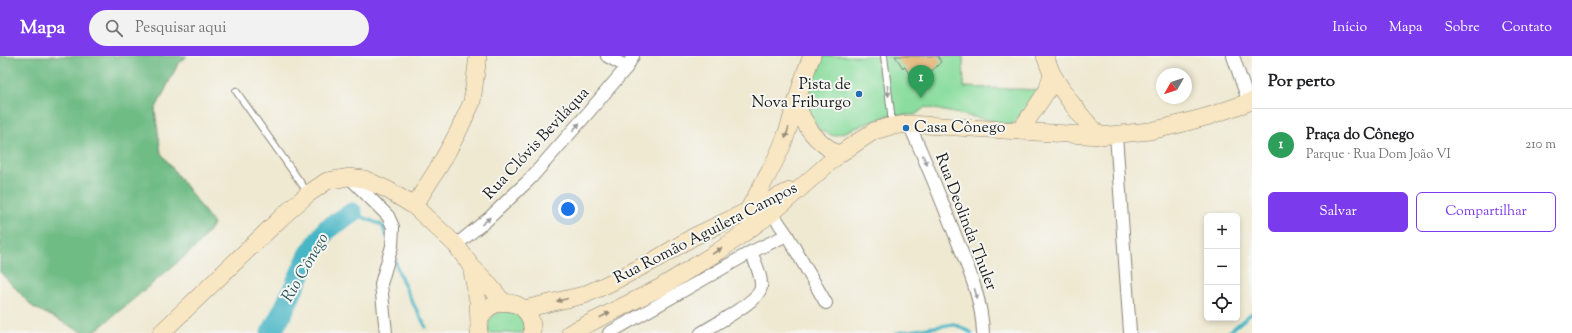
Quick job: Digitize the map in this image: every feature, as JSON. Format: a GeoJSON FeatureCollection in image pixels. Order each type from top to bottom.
{"type":"FeatureCollection","features":[{"type":"Feature","properties":{"kind":"main road"},"geometry":{"type":"LineString","coordinates":[[414,206],[447,153],[472,102],[478,56]]}},
{"type":"Feature","properties":{"kind":"main road"},"geometry":{"type":"LineString","coordinates":[[748,210],[785,140],[805,72],[812,56]]}},
{"type":"Feature","properties":{"kind":"main road"},"geometry":{"type":"LineString","coordinates":[[1045,56],[1052,74],[1075,109],[1108,136]]}},
{"type":"Feature","properties":{"kind":"main road"},"geometry":{"type":"LineString","coordinates":[[1020,131],[1046,91],[1052,74]]}},
{"type":"Feature","properties":{"kind":"main road"},"geometry":{"type":"LineString","coordinates":[[804,184],[838,155],[874,131],[891,126],[909,124],[1108,136],[1150,131],[1176,125],[1250,102]]}},
{"type":"Feature","properties":{"kind":"main road"},"geometry":{"type":"LineString","coordinates":[[796,104],[804,123],[812,135],[838,155]]}},
{"type":"Feature","properties":{"kind":"main road"},"geometry":{"type":"LineString","coordinates":[[161,333],[284,215],[308,194],[327,181],[349,177],[364,179],[388,190],[414,206],[456,246],[471,266],[486,280],[503,302]]}},
{"type":"Feature","properties":{"kind":"main road","name":"Rua Romão Aguilera Campos"},"geometry":{"type":"LineString","coordinates":[[524,309],[584,295],[653,261],[693,237],[804,184]]}},
{"type":"Feature","properties":{"kind":"main road","name":"Rua Romão Aguilera Campos"},"geometry":{"type":"LineString","coordinates":[[570,333],[661,287],[719,251],[772,213],[804,184]]}},
{"type":"Feature","properties":{"kind":"main road"},"geometry":{"type":"LineString","coordinates":[[471,266],[478,301],[479,328]]}},
{"type":"Feature","properties":{"kind":"main road"},"geometry":{"type":"LineString","coordinates":[[479,328],[481,318],[487,309],[497,303],[514,303],[524,309],[527,313],[532,323],[532,333]]}},
{"type":"Feature","properties":{"kind":"street"},"geometry":{"type":"LineString","coordinates":[[607,56],[627,67]]}},
{"type":"Feature","properties":{"kind":"street","name":"Rua Clóvis Beviláqua"},"geometry":{"type":"LineString","coordinates":[[456,246],[488,219],[530,179],[588,114],[627,67],[633,56]]}},
{"type":"Feature","properties":{"kind":"street"},"geometry":{"type":"LineString","coordinates":[[1232,56],[1250,102]]}},
{"type":"Feature","properties":{"kind":"street","name":"Rua Deolinda Thuler"},"geometry":{"type":"LineString","coordinates":[[909,124],[931,173],[973,282],[983,328]]}},
{"type":"Feature","properties":{"kind":"street"},"geometry":{"type":"LineString","coordinates":[[1108,136],[1130,332]]}},
{"type":"Feature","properties":{"kind":"street"},"geometry":{"type":"LineString","coordinates":[[349,177],[388,216],[393,227],[392,246],[381,284],[386,333]]}},
{"type":"Feature","properties":{"kind":"street"},"geometry":{"type":"LineString","coordinates":[[772,213],[787,235],[826,303]]}},
{"type":"Feature","properties":{"kind":"street"},"geometry":{"type":"LineString","coordinates":[[609,333],[751,252],[787,235]]}},
{"type":"Feature","properties":{"kind":"street"},"geometry":{"type":"LineString","coordinates":[[701,333],[751,302],[762,290],[762,281],[751,252]]}},
{"type":"Feature","properties":{"kind":"lane"},"geometry":{"type":"LineString","coordinates":[[884,56],[891,113],[891,126]]}},
{"type":"Feature","properties":{"kind":"lane"},"geometry":{"type":"LineString","coordinates":[[236,91],[308,194]]}},
{"type":"Feature","properties":{"kind":"green space"},"geometry":{"type":"Polygon","coordinates":[[[0,56],[187,56],[178,64],[155,110],[161,153],[214,224],[197,246],[93,333],[84,333],[33,307],[0,272],[0,56]]]}},
{"type":"Feature","properties":{"kind":"green space"},"geometry":{"type":"Polygon","coordinates":[[[824,56],[963,56],[964,87],[1039,90],[1012,125],[925,107],[915,115],[890,115],[834,136],[819,130],[807,108],[814,76],[824,56]]]}},
{"type":"Feature","properties":{"kind":"green space"},"geometry":{"type":"Polygon","coordinates":[[[501,311],[514,313],[521,319],[523,322],[523,333],[488,333],[490,319],[501,311]]]}},
{"type":"Feature","properties":{"kind":"building"},"geometry":{"type":"Polygon","coordinates":[[[895,56],[938,56],[941,62],[933,70],[923,73],[920,67],[909,74],[895,56]]]}},
{"type":"Feature","properties":{"kind":"waterway"},"geometry":{"type":"LineString","coordinates":[[352,213],[382,225],[388,239]]}},
{"type":"Feature","properties":{"kind":"waterway","name":"Rio Cônego"},"geometry":{"type":"LineString","coordinates":[[271,333],[309,255],[327,229],[352,213]]}},
{"type":"Feature","properties":{"kind":"waterway"},"geometry":{"type":"LineString","coordinates":[[393,254],[403,282],[426,327]]}},
{"type":"Feature","properties":{"kind":"waterway"},"geometry":{"type":"LineString","coordinates":[[1228,333],[1252,313]]}},
{"type":"Feature","properties":{"kind":"waterway"},"geometry":{"type":"LineString","coordinates":[[897,333],[954,324],[972,333]]}},
{"type":"Feature","properties":{"kind":"place","name":"Pista de Nova Friburgo"},"geometry":{"type":"Point","coordinates":[859,94]}},
{"type":"Feature","properties":{"kind":"place","name":"Praça do Cônego"},"geometry":{"type":"Point","coordinates":[921,98]}},
{"type":"Feature","properties":{"kind":"place","name":"Casa Cônego"},"geometry":{"type":"Point","coordinates":[906,128]}}]}
